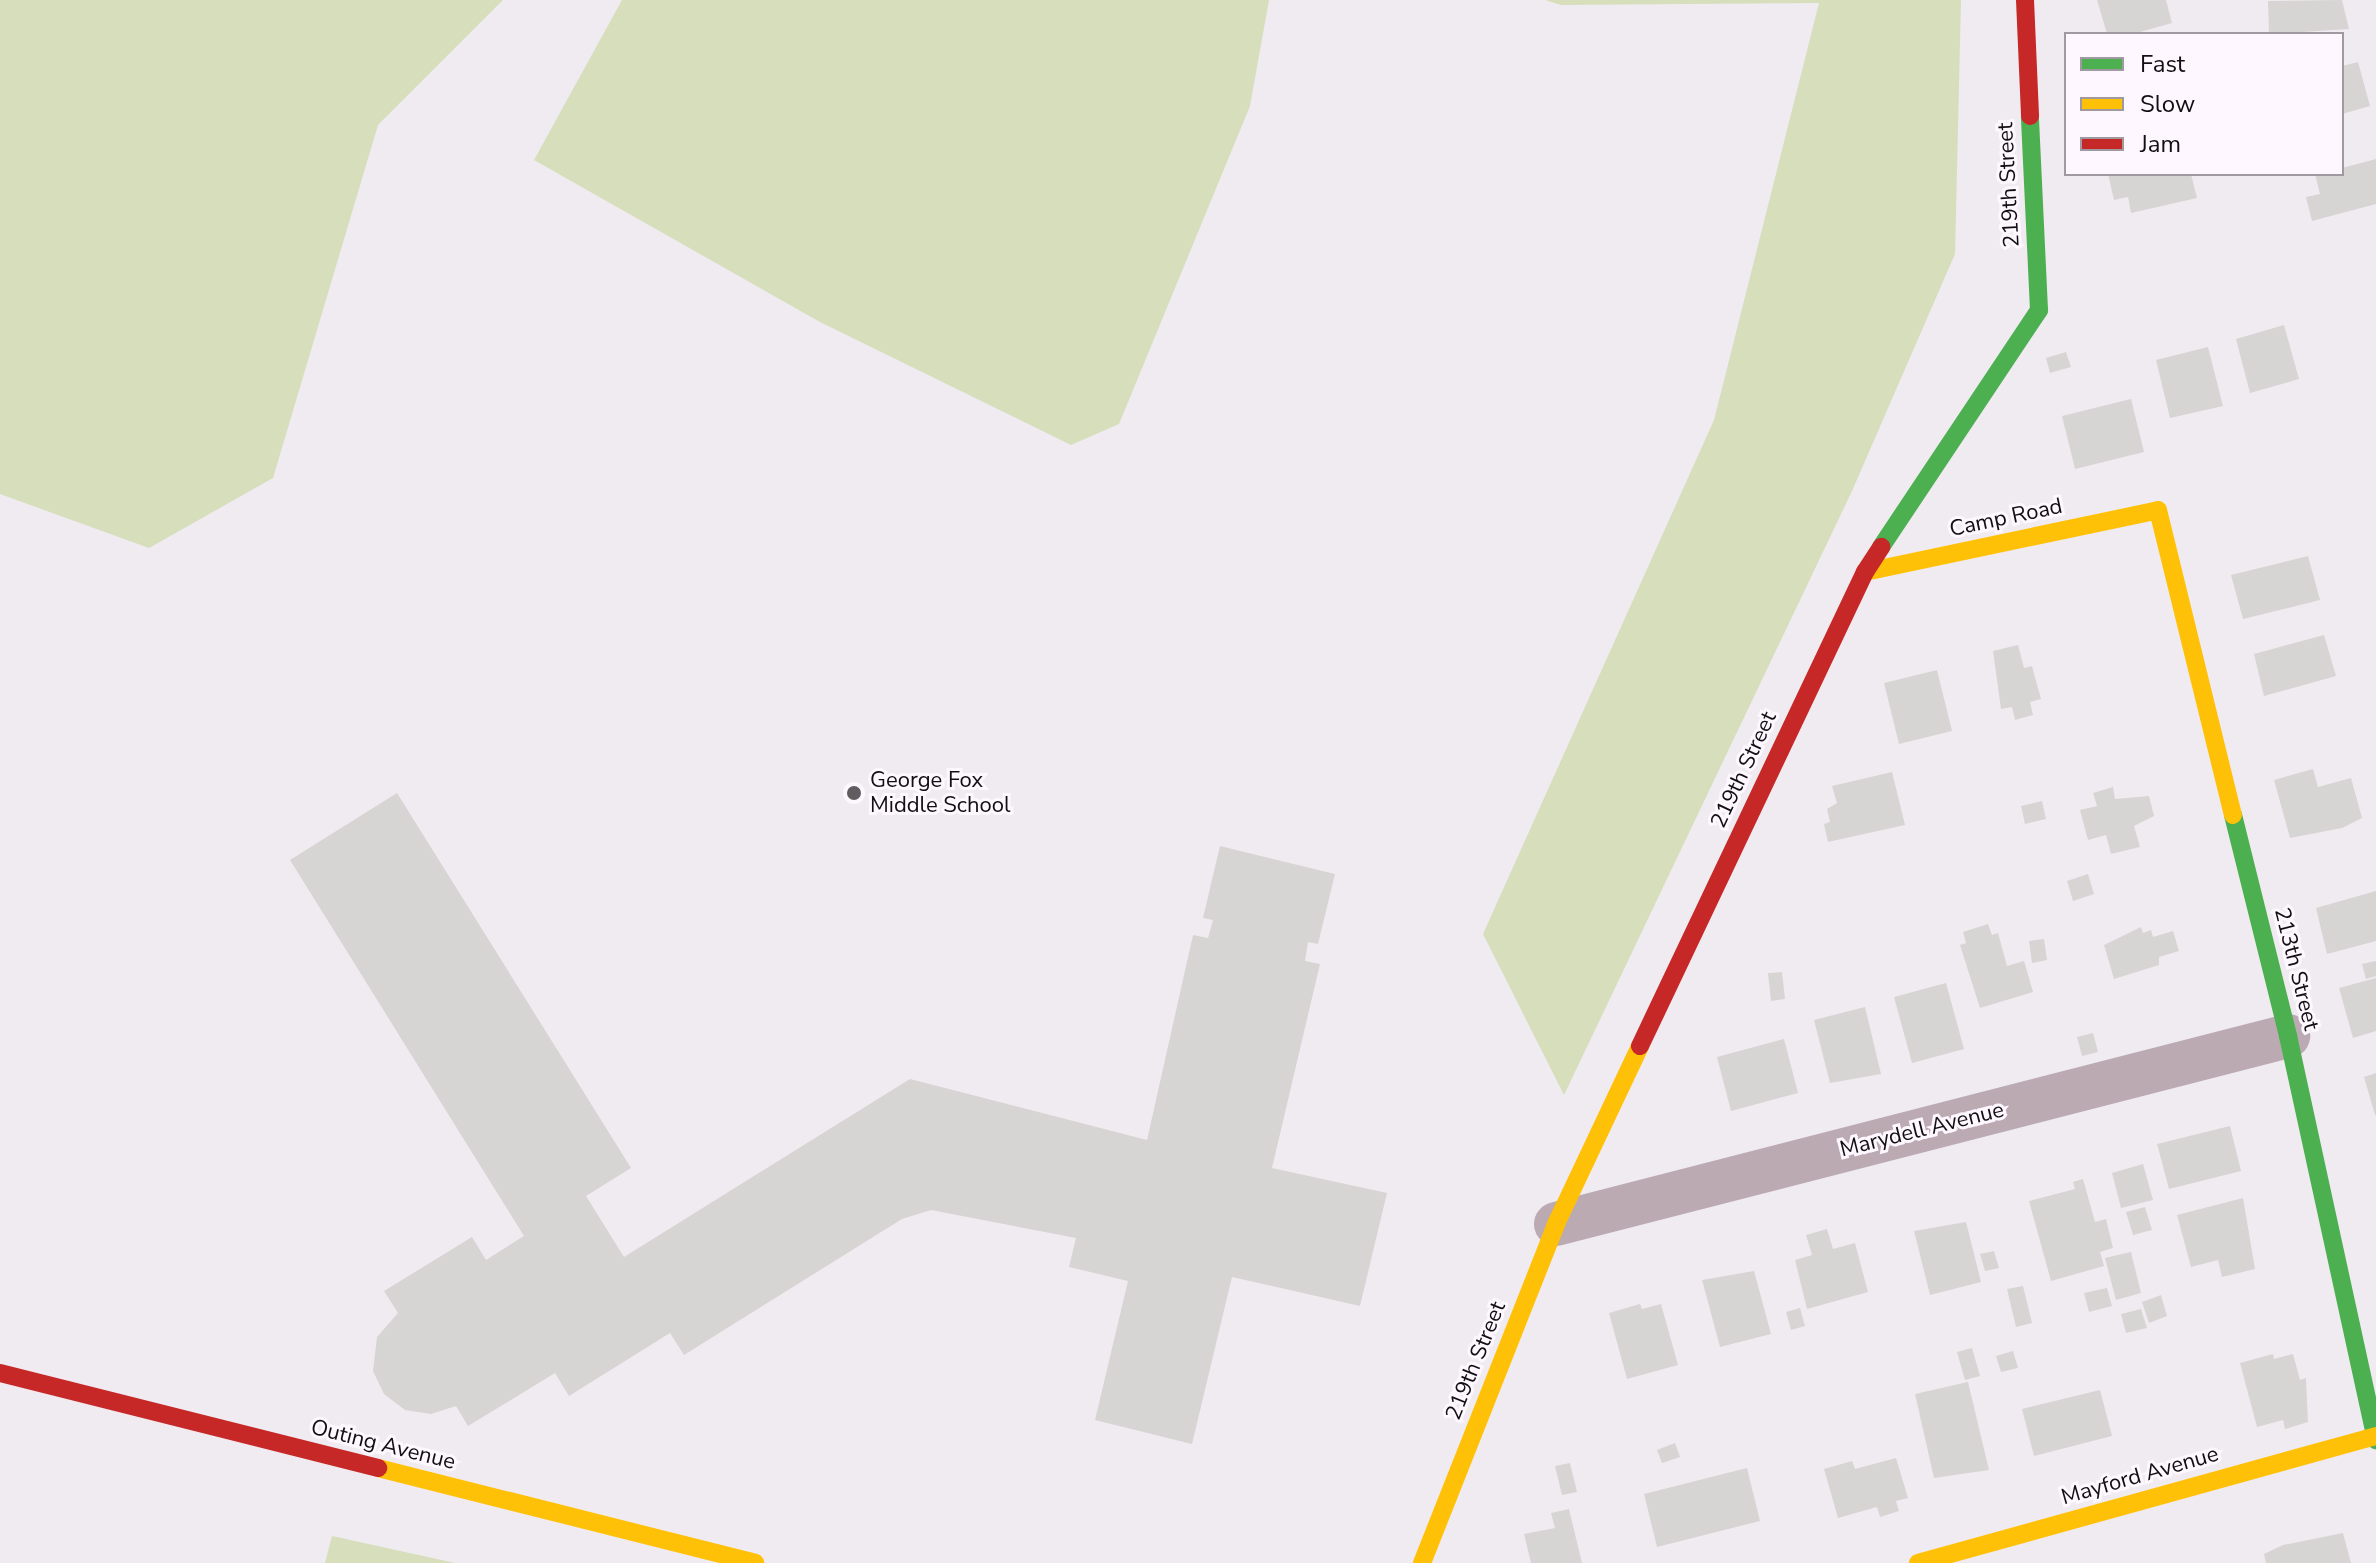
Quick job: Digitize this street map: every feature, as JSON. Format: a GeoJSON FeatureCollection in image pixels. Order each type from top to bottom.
{"type":"FeatureCollection","features":[{"type":"Feature","properties":{"kind":"street","name":"219th Street"},"geometry":{"type":"LineString","coordinates":[[1422,1563],[1556,1224],[1865,572],[2039,310],[2025,0]]}},
{"type":"Feature","properties":{"kind":"street","name":"Camp Road"},"geometry":{"type":"LineString","coordinates":[[1865,572],[2158,510]]}},
{"type":"Feature","properties":{"kind":"street","name":"213th Street"},"geometry":{"type":"LineString","coordinates":[[2158,510],[2288,1036],[2376,1438]]}},
{"type":"Feature","properties":{"kind":"street","name":"Marydell Avenue"},"geometry":{"type":"LineString","coordinates":[[1556,1224],[2288,1036]]}},
{"type":"Feature","properties":{"kind":"street","name":"Outing Avenue"},"geometry":{"type":"LineString","coordinates":[[0,1373],[755,1563]]}},
{"type":"Feature","properties":{"kind":"street","name":"Mayford Avenue"},"geometry":{"type":"LineString","coordinates":[[1918,1563],[2376,1438]]}},
{"type":"Feature","properties":{"kind":"green space"},"geometry":{"type":"Polygon","coordinates":[[[0,0],[503,0],[378,125],[273,478],[149,548],[0,494],[0,0]]]}},
{"type":"Feature","properties":{"kind":"green space"},"geometry":{"type":"Polygon","coordinates":[[[622,0],[1269,0],[1250,106],[1119,424],[1071,445],[820,322],[534,160],[622,0]]]}},
{"type":"Feature","properties":{"kind":"green space"},"geometry":{"type":"Polygon","coordinates":[[[1545,0],[1961,0],[1955,254],[1852,491],[1564,1095],[1483,934],[1714,420],[1819,3],[1561,5],[1545,0]]]}},
{"type":"Feature","properties":{"kind":"green space"},"geometry":{"type":"Polygon","coordinates":[[[332,1536],[455,1563],[325,1563],[332,1536]]]}},
{"type":"Feature","properties":{"kind":"building"},"geometry":{"type":"Polygon","coordinates":[[[2097,0],[2166,0],[2172,23],[2140,32],[2106,32],[2097,0]]]}},
{"type":"Feature","properties":{"kind":"building"},"geometry":{"type":"Polygon","coordinates":[[[2342,0],[2349,29],[2269,32],[2268,1],[2342,0]]]}},
{"type":"Feature","properties":{"kind":"building"},"geometry":{"type":"Polygon","coordinates":[[[2358,62],[2370,106],[2344,113],[2344,66],[2358,62]]]}},
{"type":"Feature","properties":{"kind":"building"},"geometry":{"type":"Polygon","coordinates":[[[2376,159],[2376,204],[2312,221],[2306,197],[2320,194],[2316,176],[2344,176],[2344,167],[2376,159]]]}},
{"type":"Feature","properties":{"kind":"building"},"geometry":{"type":"Polygon","coordinates":[[[2108,176],[2192,176],[2197,198],[2131,213],[2128,197],[2114,200],[2108,176]]]}},
{"type":"Feature","properties":{"kind":"building"},"geometry":{"type":"Polygon","coordinates":[[[2284,325],[2299,379],[2250,393],[2236,339],[2284,325]]]}},
{"type":"Feature","properties":{"kind":"building"},"geometry":{"type":"Polygon","coordinates":[[[2208,347],[2223,406],[2170,418],[2156,360],[2208,347]]]}},
{"type":"Feature","properties":{"kind":"building"},"geometry":{"type":"Polygon","coordinates":[[[2066,352],[2071,367],[2050,373],[2046,358],[2066,352]]]}},
{"type":"Feature","properties":{"kind":"building"},"geometry":{"type":"Polygon","coordinates":[[[2131,399],[2144,452],[2075,469],[2062,416],[2131,399]]]}},
{"type":"Feature","properties":{"kind":"building"},"geometry":{"type":"Polygon","coordinates":[[[2308,556],[2320,600],[2243,619],[2231,575],[2308,556]]]}},
{"type":"Feature","properties":{"kind":"building"},"geometry":{"type":"Polygon","coordinates":[[[2324,635],[2336,676],[2264,696],[2254,654],[2324,635]]]}},
{"type":"Feature","properties":{"kind":"building"},"geometry":{"type":"Polygon","coordinates":[[[2018,645],[2024,668],[2032,666],[2041,699],[2030,702],[2033,715],[2015,720],[2012,707],[2001,709],[1993,651],[2018,645]]]}},
{"type":"Feature","properties":{"kind":"building"},"geometry":{"type":"Polygon","coordinates":[[[1937,670],[1952,731],[1899,744],[1884,683],[1937,670]]]}},
{"type":"Feature","properties":{"kind":"building"},"geometry":{"type":"Polygon","coordinates":[[[2313,769],[2318,787],[2351,778],[2362,818],[2342,828],[2290,838],[2274,780],[2313,769]]]}},
{"type":"Feature","properties":{"kind":"building"},"geometry":{"type":"Polygon","coordinates":[[[1892,772],[1905,825],[1828,842],[1824,824],[1830,822],[1827,809],[1837,803],[1832,786],[1892,772]]]}},
{"type":"Feature","properties":{"kind":"building"},"geometry":{"type":"Polygon","coordinates":[[[2113,787],[2115,799],[2149,796],[2154,816],[2134,826],[2140,847],[2111,854],[2106,835],[2088,840],[2080,810],[2097,806],[2093,793],[2113,787]]]}},
{"type":"Feature","properties":{"kind":"building"},"geometry":{"type":"Polygon","coordinates":[[[397,793],[631,1168],[586,1196],[624,1257],[910,1079],[1147,1140],[1193,935],[1208,938],[1213,920],[1203,918],[1220,846],[1335,874],[1318,944],[1308,942],[1305,961],[1320,964],[1272,1168],[1387,1193],[1360,1306],[1232,1277],[1192,1444],[1095,1420],[1128,1281],[1069,1267],[1076,1238],[931,1210],[902,1219],[684,1355],[670,1333],[569,1396],[555,1373],[468,1426],[456,1406],[431,1414],[405,1410],[384,1394],[373,1371],[377,1337],[398,1313],[384,1291],[472,1237],[486,1260],[524,1236],[290,860],[397,793]]]}},
{"type":"Feature","properties":{"kind":"building"},"geometry":{"type":"Polygon","coordinates":[[[2042,801],[2046,819],[2025,824],[2021,806],[2042,801]]]}},
{"type":"Feature","properties":{"kind":"building"},"geometry":{"type":"Polygon","coordinates":[[[2088,874],[2094,894],[2073,901],[2067,881],[2088,874]]]}},
{"type":"Feature","properties":{"kind":"building"},"geometry":{"type":"Polygon","coordinates":[[[2376,891],[2376,941],[2327,954],[2316,908],[2376,891]]]}},
{"type":"Feature","properties":{"kind":"building"},"geometry":{"type":"Polygon","coordinates":[[[1988,924],[1992,935],[1998,933],[2007,966],[2024,961],[2033,992],[1980,1008],[1960,945],[1966,943],[1963,932],[1988,924]]]}},
{"type":"Feature","properties":{"kind":"building"},"geometry":{"type":"Polygon","coordinates":[[[2141,927],[2143,933],[2151,930],[2153,937],[2173,931],[2179,951],[2159,957],[2159,965],[2114,979],[2104,945],[2141,927]]]}},
{"type":"Feature","properties":{"kind":"building"},"geometry":{"type":"Polygon","coordinates":[[[2044,939],[2047,960],[2032,963],[2029,941],[2044,939]]]}},
{"type":"Feature","properties":{"kind":"building"},"geometry":{"type":"Polygon","coordinates":[[[2376,961],[2376,976],[2366,979],[2362,964],[2376,961]]]}},
{"type":"Feature","properties":{"kind":"building"},"geometry":{"type":"Polygon","coordinates":[[[1782,972],[1785,999],[1771,1001],[1768,973],[1782,972]]]}},
{"type":"Feature","properties":{"kind":"building"},"geometry":{"type":"Polygon","coordinates":[[[2376,978],[2376,1031],[2353,1038],[2339,988],[2376,978]]]}},
{"type":"Feature","properties":{"kind":"building"},"geometry":{"type":"Polygon","coordinates":[[[1946,983],[1964,1049],[1912,1063],[1894,997],[1946,983]]]}},
{"type":"Feature","properties":{"kind":"building"},"geometry":{"type":"Polygon","coordinates":[[[1865,1007],[1881,1074],[1830,1083],[1814,1020],[1865,1007]]]}},
{"type":"Feature","properties":{"kind":"building"},"geometry":{"type":"Polygon","coordinates":[[[2093,1033],[2098,1052],[2082,1056],[2077,1037],[2093,1033]]]}},
{"type":"Feature","properties":{"kind":"building"},"geometry":{"type":"Polygon","coordinates":[[[1784,1039],[1798,1093],[1731,1111],[1717,1057],[1784,1039]]]}},
{"type":"Feature","properties":{"kind":"building"},"geometry":{"type":"Polygon","coordinates":[[[2376,1073],[2376,1115],[2375,1115],[2364,1077],[2376,1073]]]}},
{"type":"Feature","properties":{"kind":"building"},"geometry":{"type":"Polygon","coordinates":[[[2230,1126],[2241,1171],[2169,1189],[2157,1144],[2230,1126]]]}},
{"type":"Feature","properties":{"kind":"building"},"geometry":{"type":"Polygon","coordinates":[[[2143,1164],[2153,1200],[2121,1208],[2112,1173],[2143,1164]]]}},
{"type":"Feature","properties":{"kind":"building"},"geometry":{"type":"Polygon","coordinates":[[[2083,1179],[2095,1222],[2106,1219],[2113,1248],[2100,1252],[2104,1266],[2051,1281],[2029,1201],[2075,1189],[2073,1182],[2083,1179]]]}},
{"type":"Feature","properties":{"kind":"building"},"geometry":{"type":"Polygon","coordinates":[[[2243,1198],[2255,1269],[2222,1277],[2218,1260],[2191,1267],[2177,1215],[2243,1198]]]}},
{"type":"Feature","properties":{"kind":"building"},"geometry":{"type":"Polygon","coordinates":[[[2145,1207],[2152,1230],[2133,1235],[2126,1212],[2145,1207]]]}},
{"type":"Feature","properties":{"kind":"building"},"geometry":{"type":"Polygon","coordinates":[[[1966,1222],[1981,1282],[1930,1295],[1914,1231],[1966,1222]]]}},
{"type":"Feature","properties":{"kind":"building"},"geometry":{"type":"Polygon","coordinates":[[[1827,1229],[1833,1249],[1855,1243],[1868,1292],[1807,1309],[1795,1260],[1812,1255],[1806,1235],[1827,1229]]]}},
{"type":"Feature","properties":{"kind":"building"},"geometry":{"type":"Polygon","coordinates":[[[1994,1251],[1999,1268],[1985,1271],[1980,1254],[1994,1251]]]}},
{"type":"Feature","properties":{"kind":"building"},"geometry":{"type":"Polygon","coordinates":[[[2131,1252],[2141,1293],[2116,1300],[2105,1258],[2131,1252]]]}},
{"type":"Feature","properties":{"kind":"building"},"geometry":{"type":"Polygon","coordinates":[[[1754,1271],[1771,1334],[1720,1347],[1702,1280],[1754,1271]]]}},
{"type":"Feature","properties":{"kind":"building"},"geometry":{"type":"Polygon","coordinates":[[[2023,1286],[2032,1323],[2016,1327],[2007,1289],[2023,1286]]]}},
{"type":"Feature","properties":{"kind":"building"},"geometry":{"type":"Polygon","coordinates":[[[2107,1288],[2112,1306],[2089,1312],[2084,1293],[2107,1288]]]}},
{"type":"Feature","properties":{"kind":"building"},"geometry":{"type":"Polygon","coordinates":[[[2161,1295],[2167,1316],[2149,1323],[2142,1302],[2161,1295]]]}},
{"type":"Feature","properties":{"kind":"building"},"geometry":{"type":"Polygon","coordinates":[[[1640,1304],[1642,1309],[1661,1304],[1678,1365],[1627,1379],[1609,1313],[1640,1304]]]}},
{"type":"Feature","properties":{"kind":"building"},"geometry":{"type":"Polygon","coordinates":[[[1800,1308],[1805,1326],[1791,1330],[1786,1312],[1800,1308]]]}},
{"type":"Feature","properties":{"kind":"building"},"geometry":{"type":"Polygon","coordinates":[[[2141,1309],[2147,1328],[2126,1333],[2121,1314],[2141,1309]]]}},
{"type":"Feature","properties":{"kind":"building"},"geometry":{"type":"Polygon","coordinates":[[[1972,1348],[1980,1376],[1965,1380],[1957,1352],[1972,1348]]]}},
{"type":"Feature","properties":{"kind":"building"},"geometry":{"type":"Polygon","coordinates":[[[2013,1351],[2018,1368],[2001,1372],[1996,1356],[2013,1351]]]}},
{"type":"Feature","properties":{"kind":"building"},"geometry":{"type":"Polygon","coordinates":[[[2273,1354],[2274,1359],[2293,1354],[2300,1380],[2306,1378],[2308,1422],[2285,1429],[2283,1420],[2257,1427],[2240,1363],[2273,1354]]]}},
{"type":"Feature","properties":{"kind":"building"},"geometry":{"type":"Polygon","coordinates":[[[1968,1382],[1989,1470],[1934,1478],[1915,1394],[1968,1382]]]}},
{"type":"Feature","properties":{"kind":"building"},"geometry":{"type":"Polygon","coordinates":[[[2100,1390],[2112,1436],[2034,1456],[2022,1409],[2100,1390]]]}},
{"type":"Feature","properties":{"kind":"building"},"geometry":{"type":"Polygon","coordinates":[[[1675,1443],[1680,1457],[1662,1463],[1657,1450],[1675,1443]]]}},
{"type":"Feature","properties":{"kind":"building"},"geometry":{"type":"Polygon","coordinates":[[[1896,1458],[1908,1498],[1896,1501],[1899,1511],[1880,1517],[1877,1507],[1838,1518],[1824,1469],[1852,1461],[1855,1469],[1896,1458]]]}},
{"type":"Feature","properties":{"kind":"building"},"geometry":{"type":"Polygon","coordinates":[[[1570,1463],[1577,1492],[1562,1495],[1555,1466],[1570,1463]]]}},
{"type":"Feature","properties":{"kind":"building"},"geometry":{"type":"Polygon","coordinates":[[[1747,1468],[1760,1521],[1657,1547],[1644,1494],[1747,1468]]]}},
{"type":"Feature","properties":{"kind":"building"},"geometry":{"type":"Polygon","coordinates":[[[1569,1509],[1582,1563],[1531,1563],[1524,1534],[1555,1528],[1551,1513],[1569,1509]]]}},
{"type":"Feature","properties":{"kind":"building"},"geometry":{"type":"Polygon","coordinates":[[[2343,1533],[2351,1563],[2266,1563],[2264,1554],[2283,1545],[2343,1533]]]}},
{"type":"Feature","properties":{"kind":"traffic: fast"},"geometry":{"type":"LineString","coordinates":[[1881,547],[2039,310],[2030,116]]}},
{"type":"Feature","properties":{"kind":"traffic: fast"},"geometry":{"type":"LineString","coordinates":[[2233,815],[2288,1036],[2376,1441]]}},
{"type":"Feature","properties":{"kind":"traffic: slow"},"geometry":{"type":"LineString","coordinates":[[1865,572],[2158,510],[2233,815]]}},
{"type":"Feature","properties":{"kind":"traffic: slow"},"geometry":{"type":"LineString","coordinates":[[1422,1563],[1556,1224],[1640,1046]]}},
{"type":"Feature","properties":{"kind":"traffic: slow"},"geometry":{"type":"LineString","coordinates":[[1918,1563],[2376,1436]]}},
{"type":"Feature","properties":{"kind":"traffic: slow"},"geometry":{"type":"LineString","coordinates":[[378,1468],[755,1563]]}},
{"type":"Feature","properties":{"kind":"traffic: jam"},"geometry":{"type":"LineString","coordinates":[[2025,0],[2030,116]]}},
{"type":"Feature","properties":{"kind":"traffic: jam"},"geometry":{"type":"LineString","coordinates":[[1640,1046],[1865,572],[1881,547]]}},
{"type":"Feature","properties":{"kind":"traffic: jam"},"geometry":{"type":"LineString","coordinates":[[0,1373],[378,1468]]}},
{"type":"Feature","properties":{"kind":"place","name":"George Fox Middle School"},"geometry":{"type":"Point","coordinates":[854,793]}}]}
